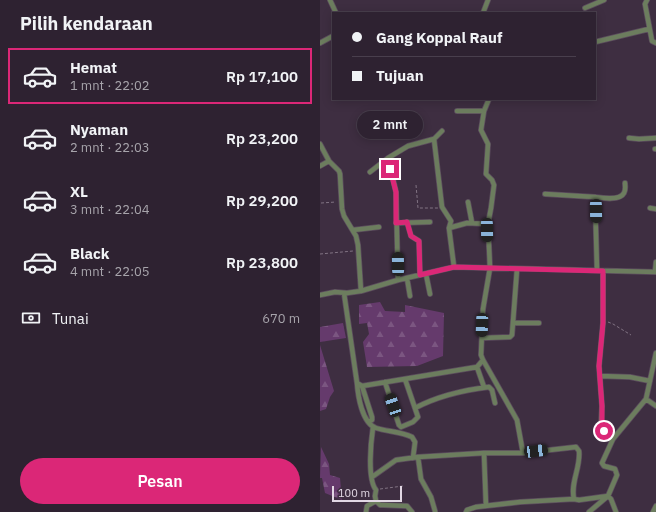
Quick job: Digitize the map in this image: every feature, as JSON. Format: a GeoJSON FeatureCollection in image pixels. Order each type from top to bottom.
{"type":"FeatureCollection","features":[{"type":"Feature","properties":{"kind":"street"},"geometry":{"type":"LineString","coordinates":[[483,12],[488,0]]}},
{"type":"Feature","properties":{"kind":"street"},"geometry":{"type":"LineString","coordinates":[[585,8],[604,0]]}},
{"type":"Feature","properties":{"kind":"street"},"geometry":{"type":"LineString","coordinates":[[647,0],[645,2],[648,28],[652,41],[656,43]]}},
{"type":"Feature","properties":{"kind":"street"},"geometry":{"type":"LineString","coordinates":[[331,1],[336,12]]}},
{"type":"Feature","properties":{"kind":"street"},"geometry":{"type":"LineString","coordinates":[[596,42],[648,28]]}},
{"type":"Feature","properties":{"kind":"street"},"geometry":{"type":"LineString","coordinates":[[320,43],[332,37]]}},
{"type":"Feature","properties":{"kind":"street"},"geometry":{"type":"LineString","coordinates":[[489,100],[484,111],[481,130],[488,144],[486,172],[487,176],[494,183],[488,224],[490,268],[483,309],[482,360],[517,420],[523,453]]}},
{"type":"Feature","properties":{"kind":"street"},"geometry":{"type":"LineString","coordinates":[[457,112],[484,111]]}},
{"type":"Feature","properties":{"kind":"street"},"geometry":{"type":"LineString","coordinates":[[370,172],[388,158],[408,146],[434,140],[442,131]]}},
{"type":"Feature","properties":{"kind":"street"},"geometry":{"type":"LineString","coordinates":[[629,138],[656,138]]}},
{"type":"Feature","properties":{"kind":"street"},"geometry":{"type":"LineString","coordinates":[[434,140],[442,207],[451,221],[449,228],[454,267]]}},
{"type":"Feature","properties":{"kind":"street"},"geometry":{"type":"LineString","coordinates":[[320,144],[329,161],[340,174],[341,201],[344,216],[356,236],[359,251],[361,291]]}},
{"type":"Feature","properties":{"kind":"street"},"geometry":{"type":"LineString","coordinates":[[388,158],[396,192],[398,280]]}},
{"type":"Feature","properties":{"kind":"street"},"geometry":{"type":"LineString","coordinates":[[320,166],[329,161]]}},
{"type":"Feature","properties":{"kind":"street"},"geometry":{"type":"LineString","coordinates":[[545,194],[603,198],[618,197],[622,196],[625,191],[625,183]]}},
{"type":"Feature","properties":{"kind":"street"},"geometry":{"type":"LineString","coordinates":[[595,197],[597,270]]}},
{"type":"Feature","properties":{"kind":"street"},"geometry":{"type":"LineString","coordinates":[[468,202],[472,223]]}},
{"type":"Feature","properties":{"kind":"street"},"geometry":{"type":"LineString","coordinates":[[650,208],[656,209]]}},
{"type":"Feature","properties":{"kind":"street"},"geometry":{"type":"LineString","coordinates":[[407,222],[411,236],[419,241],[420,275]]}},
{"type":"Feature","properties":{"kind":"street"},"geometry":{"type":"LineString","coordinates":[[396,223],[430,222]]}},
{"type":"Feature","properties":{"kind":"street"},"geometry":{"type":"LineString","coordinates":[[449,228],[472,223],[488,224]]}},
{"type":"Feature","properties":{"kind":"street"},"geometry":{"type":"LineString","coordinates":[[353,230],[379,226]]}},
{"type":"Feature","properties":{"kind":"street"},"geometry":{"type":"LineString","coordinates":[[320,295],[361,291],[398,280],[454,267],[656,272],[656,262]]}},
{"type":"Feature","properties":{"kind":"street"},"geometry":{"type":"LineString","coordinates":[[482,338],[511,337],[513,333],[518,269]]}},
{"type":"Feature","properties":{"kind":"street"},"geometry":{"type":"LineString","coordinates":[[603,271],[603,323],[600,360],[602,428],[613,439]]}},
{"type":"Feature","properties":{"kind":"street"},"geometry":{"type":"LineString","coordinates":[[426,274],[430,294]]}},
{"type":"Feature","properties":{"kind":"street"},"geometry":{"type":"LineString","coordinates":[[407,278],[410,296]]}},
{"type":"Feature","properties":{"kind":"street"},"geometry":{"type":"LineString","coordinates":[[344,293],[360,404],[366,419],[373,427],[400,432],[412,437],[415,442],[413,458]]}},
{"type":"Feature","properties":{"kind":"street"},"geometry":{"type":"LineString","coordinates":[[514,323],[539,323]]}},
{"type":"Feature","properties":{"kind":"street"},"geometry":{"type":"LineString","coordinates":[[589,512],[608,496],[617,474],[615,468],[604,466],[602,462],[613,439],[646,399],[656,353]]}},
{"type":"Feature","properties":{"kind":"street"},"geometry":{"type":"LineString","coordinates":[[357,383],[362,386],[477,367],[482,360]]}},
{"type":"Feature","properties":{"kind":"street"},"geometry":{"type":"LineString","coordinates":[[477,367],[484,388]]}},
{"type":"Feature","properties":{"kind":"street"},"geometry":{"type":"LineString","coordinates":[[600,376],[630,377],[650,381]]}},
{"type":"Feature","properties":{"kind":"street"},"geometry":{"type":"LineString","coordinates":[[385,382],[400,426],[402,427],[417,419],[415,408],[405,379]]}},
{"type":"Feature","properties":{"kind":"street"},"geometry":{"type":"LineString","coordinates":[[362,386],[372,417],[372,420],[369,422]]}},
{"type":"Feature","properties":{"kind":"street"},"geometry":{"type":"LineString","coordinates":[[415,408],[425,402],[449,394],[491,387],[495,403]]}},
{"type":"Feature","properties":{"kind":"street"},"geometry":{"type":"LineString","coordinates":[[646,399],[656,406]]}},
{"type":"Feature","properties":{"kind":"street"},"geometry":{"type":"LineString","coordinates":[[373,427],[370,464],[373,485],[376,490],[376,501],[383,506],[407,506],[412,512]]}},
{"type":"Feature","properties":{"kind":"street"},"geometry":{"type":"LineString","coordinates":[[372,477],[396,460],[418,457],[484,453],[523,453],[572,447],[578,448],[580,460],[573,490],[574,499]]}},
{"type":"Feature","properties":{"kind":"street"},"geometry":{"type":"LineString","coordinates":[[484,453],[486,506]]}},
{"type":"Feature","properties":{"kind":"street"},"geometry":{"type":"LineString","coordinates":[[418,457],[421,479],[431,497],[436,512],[429,512]]}},
{"type":"Feature","properties":{"kind":"street"},"geometry":{"type":"LineString","coordinates":[[466,512],[470,509],[486,506],[520,502],[579,500],[608,496]]}},
{"type":"Feature","properties":{"kind":"street"},"geometry":{"type":"LineString","coordinates":[[608,496],[611,499],[616,512]]}},
{"type":"Feature","properties":{"kind":"street"},"geometry":{"type":"LineString","coordinates":[[366,512],[366,506],[376,501]]}},
{"type":"Feature","properties":{"kind":"street"},"geometry":{"type":"LineString","coordinates":[[653,512],[656,506]]}},
{"type":"Feature","properties":{"kind":"path"},"geometry":{"type":"LineString","coordinates":[[416,185],[419,209],[442,207]]}},
{"type":"Feature","properties":{"kind":"path"},"geometry":{"type":"LineString","coordinates":[[321,203],[341,201]]}},
{"type":"Feature","properties":{"kind":"path"},"geometry":{"type":"LineString","coordinates":[[320,254],[359,251]]}},
{"type":"Feature","properties":{"kind":"path"},"geometry":{"type":"LineString","coordinates":[[603,323],[606,322],[613,324],[631,335]]}},
{"type":"Feature","properties":{"kind":"path"},"geometry":{"type":"LineString","coordinates":[[376,490],[403,486]]}},
{"type":"Feature","properties":{"kind":"green space"},"geometry":{"type":"Polygon","coordinates":[[[380,302],[385,311],[405,312],[405,305],[444,313],[443,356],[417,366],[367,367],[363,342],[369,334],[367,323],[359,324],[359,305],[380,302]]]}},
{"type":"Feature","properties":{"kind":"green space"},"geometry":{"type":"Polygon","coordinates":[[[343,323],[346,338],[320,342],[320,327],[343,323]]]}},
{"type":"Feature","properties":{"kind":"green space"},"geometry":{"type":"Polygon","coordinates":[[[320,345],[334,391],[330,397],[326,409],[320,411],[320,345]]]}},
{"type":"Feature","properties":{"kind":"green space"},"geometry":{"type":"Polygon","coordinates":[[[321,447],[329,464],[330,475],[340,478],[342,500],[325,493],[322,478],[320,478],[321,447]]]}},
{"type":"Feature","properties":{"kind":"route"},"geometry":{"type":"LineString","coordinates":[[390,169],[396,192],[396,223],[407,222],[411,236],[419,241],[420,275],[454,267],[603,271],[603,323],[599,366],[602,430],[604,431]]}}]}
